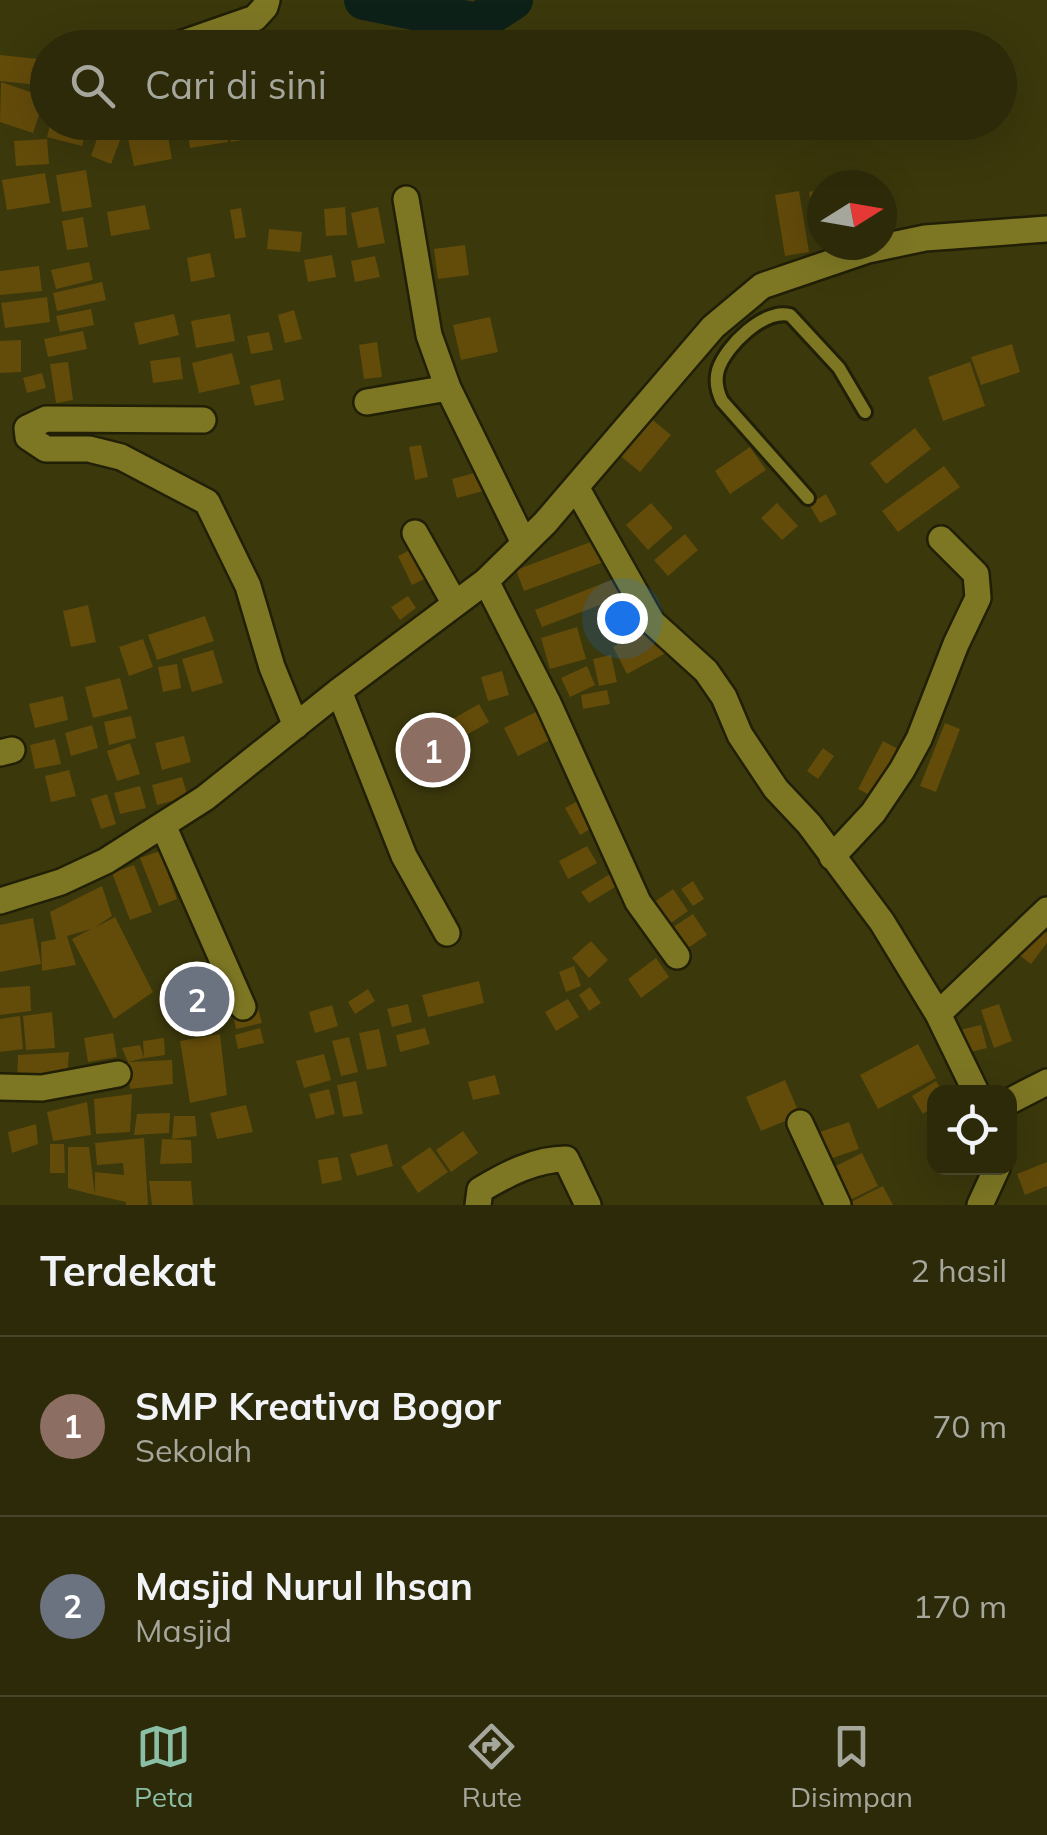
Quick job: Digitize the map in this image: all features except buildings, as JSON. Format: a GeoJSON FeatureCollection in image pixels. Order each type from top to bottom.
{"type":"FeatureCollection","features":[{"type":"Feature","properties":{"kind":"street"},"geometry":{"type":"LineString","coordinates":[[220,30],[254,18],[267,0]]}},
{"type":"Feature","properties":{"kind":"street"},"geometry":{"type":"LineString","coordinates":[[406,199],[429,335],[448,388],[524,543]]}},
{"type":"Feature","properties":{"kind":"street"},"geometry":{"type":"LineString","coordinates":[[0,901],[61,882],[106,861],[205,798],[486,581],[576,487],[713,327],[762,286],[868,250],[925,238],[1047,229]]}},
{"type":"Feature","properties":{"kind":"street"},"geometry":{"type":"LineString","coordinates":[[367,402],[448,388]]}},
{"type":"Feature","properties":{"kind":"street"},"geometry":{"type":"LineString","coordinates":[[204,420],[46,419],[27,428],[28,437],[46,449],[88,449],[121,457],[207,502],[248,586],[272,667],[296,726]]}},
{"type":"Feature","properties":{"kind":"street"},"geometry":{"type":"LineString","coordinates":[[576,487],[652,622],[706,671],[776,789],[809,824],[882,922],[938,1014],[973,1085]]}},
{"type":"Feature","properties":{"kind":"street"},"geometry":{"type":"LineString","coordinates":[[415,533],[455,604]]}},
{"type":"Feature","properties":{"kind":"street"},"geometry":{"type":"LineString","coordinates":[[832,857],[873,813],[902,770],[919,739],[978,598],[976,574],[941,539]]}},
{"type":"Feature","properties":{"kind":"street"},"geometry":{"type":"LineString","coordinates":[[486,581],[548,703],[638,902],[677,956]]}},
{"type":"Feature","properties":{"kind":"street"},"geometry":{"type":"LineString","coordinates":[[339,691],[404,856],[446,933]]}},
{"type":"Feature","properties":{"kind":"street"},"geometry":{"type":"LineString","coordinates":[[163,824],[243,1007]]}},
{"type":"Feature","properties":{"kind":"street"},"geometry":{"type":"LineString","coordinates":[[938,1014],[1047,910]]}},
{"type":"Feature","properties":{"kind":"street"},"geometry":{"type":"LineString","coordinates":[[0,1086],[42,1088],[118,1074]]}},
{"type":"Feature","properties":{"kind":"street"},"geometry":{"type":"LineString","coordinates":[[1017,1100],[1044,1090]]}},
{"type":"Feature","properties":{"kind":"street"},"geometry":{"type":"LineString","coordinates":[[800,1123],[838,1205]]}},
{"type":"Feature","properties":{"kind":"street"},"geometry":{"type":"LineString","coordinates":[[478,1205],[480,1190],[500,1178],[542,1160],[555,1159],[566,1159],[588,1205]]}},
{"type":"Feature","properties":{"kind":"street"},"geometry":{"type":"LineString","coordinates":[[980,1205],[994,1175]]}},
{"type":"Feature","properties":{"kind":"lane"},"geometry":{"type":"LineString","coordinates":[[735,308],[751,329]]}},
{"type":"Feature","properties":{"kind":"lane"},"geometry":{"type":"LineString","coordinates":[[808,498],[718,392],[717,376],[722,361],[751,329],[781,313],[797,320],[839,368],[865,412]]}},
{"type":"Feature","properties":{"kind":"waterway"},"geometry":{"type":"LineString","coordinates":[[364,0],[477,23],[513,0]]}},
{"type":"Feature","properties":{"kind":"place","name":"SMP Kreativa Bogor"},"geometry":{"type":"Point","coordinates":[433,750]}},
{"type":"Feature","properties":{"kind":"place","name":"Masjid Nurul Ihsan"},"geometry":{"type":"Point","coordinates":[197,999]}}]}
